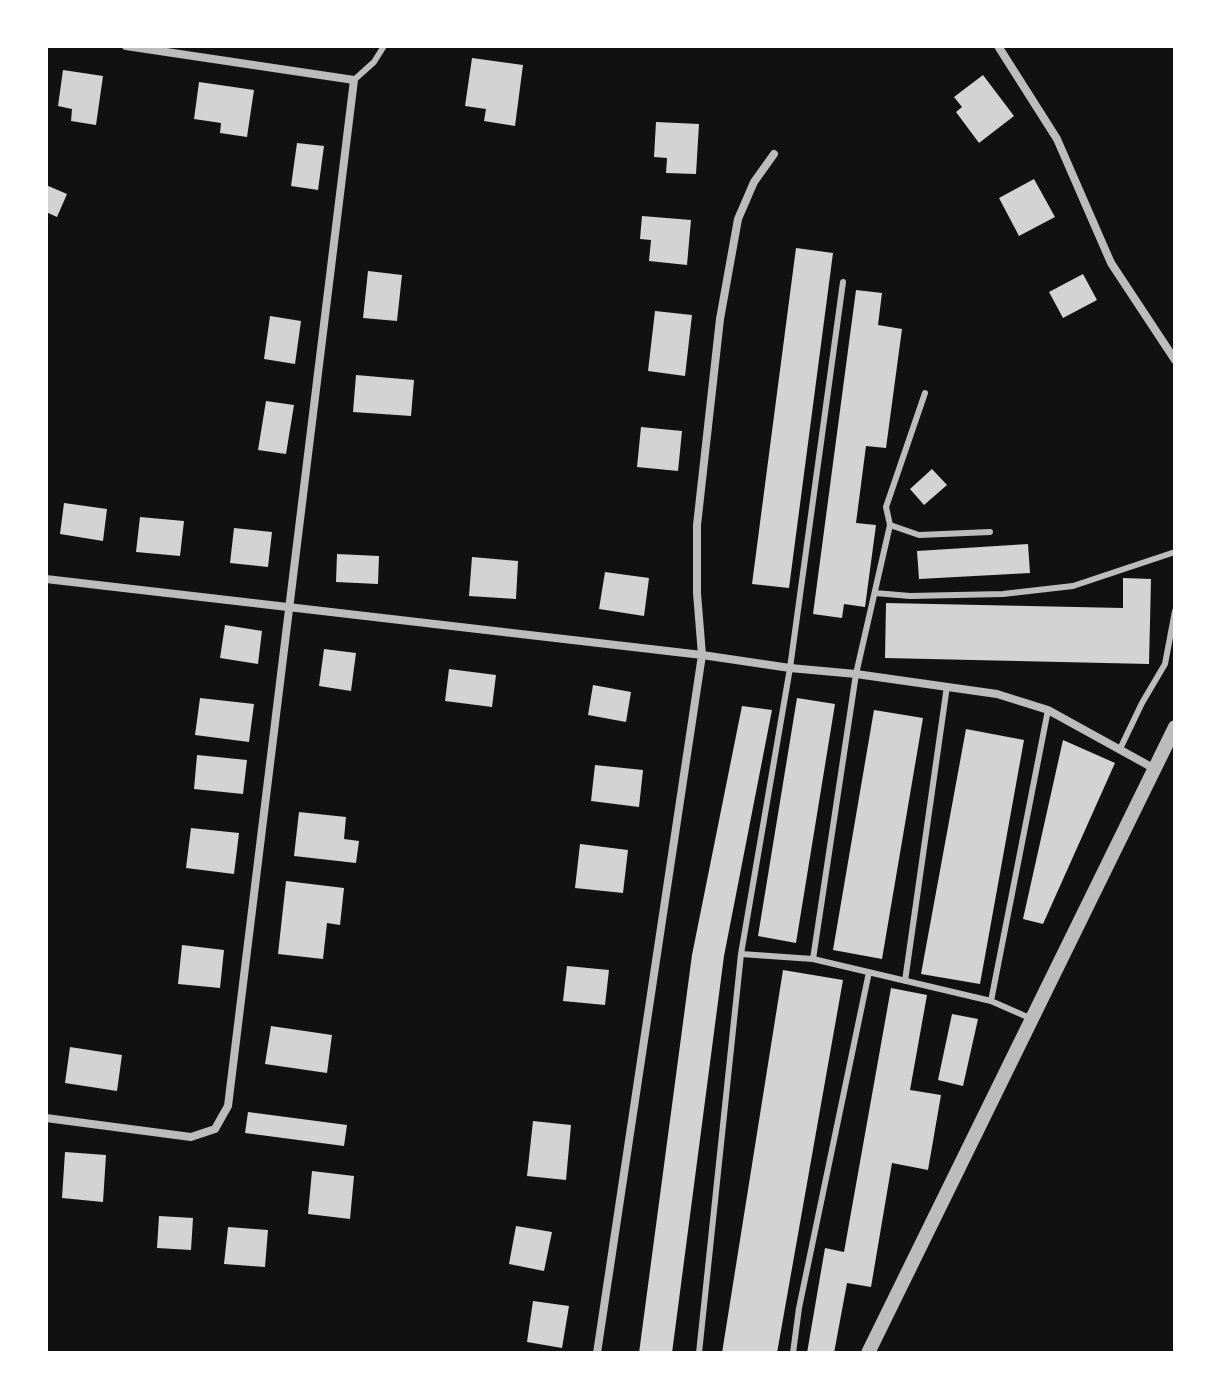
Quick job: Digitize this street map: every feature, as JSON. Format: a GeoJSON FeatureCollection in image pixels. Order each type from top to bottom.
{"type":"FeatureCollection","features":[{"type":"Feature","properties":{"kind":"street"},"geometry":{"type":"LineString","coordinates":[[46,1118],[191,1137],[215,1129],[228,1106],[354,80],[126,46]]}},
{"type":"Feature","properties":{"kind":"street"},"geometry":{"type":"LineString","coordinates":[[998,46],[1057,139],[1111,263],[1175,360]]}},
{"type":"Feature","properties":{"kind":"street"},"geometry":{"type":"LineString","coordinates":[[597,1353],[702,655],[697,593],[697,525],[720,319],[738,219],[754,182],[774,154]]}},
{"type":"Feature","properties":{"kind":"street"},"geometry":{"type":"LineString","coordinates":[[46,579],[702,655],[997,694],[1048,710],[1155,769]]}},
{"type":"Feature","properties":{"kind":"street"},"geometry":{"type":"LineString","coordinates":[[868,1353],[1175,727]]}},
{"type":"Feature","properties":{"kind":"lane"},"geometry":{"type":"LineString","coordinates":[[354,80],[374,62],[384,46]]}},
{"type":"Feature","properties":{"kind":"lane"},"geometry":{"type":"LineString","coordinates":[[699,1353],[741,954],[790,668],[843,282]]}},
{"type":"Feature","properties":{"kind":"lane"},"geometry":{"type":"LineString","coordinates":[[813,959],[856,674],[890,525],[886,507],[925,393]]}},
{"type":"Feature","properties":{"kind":"lane"},"geometry":{"type":"LineString","coordinates":[[890,525],[919,535],[990,532]]}},
{"type":"Feature","properties":{"kind":"lane"},"geometry":{"type":"LineString","coordinates":[[875,593],[910,596],[1003,594],[1073,586],[1175,552]]}},
{"type":"Feature","properties":{"kind":"lane"},"geometry":{"type":"LineString","coordinates":[[1120,749],[1165,664],[1175,611]]}},
{"type":"Feature","properties":{"kind":"lane"},"geometry":{"type":"LineString","coordinates":[[905,981],[947,686]]}},
{"type":"Feature","properties":{"kind":"lane"},"geometry":{"type":"LineString","coordinates":[[991,1001],[1048,710]]}},
{"type":"Feature","properties":{"kind":"lane"},"geometry":{"type":"LineString","coordinates":[[741,954],[813,959],[991,1001],[1032,1019]]}},
{"type":"Feature","properties":{"kind":"lane"},"geometry":{"type":"LineString","coordinates":[[793,1353],[799,1308],[869,972]]}},
{"type":"Feature","properties":{"kind":"building"},"geometry":{"type":"Polygon","coordinates":[[[472,58],[523,65],[515,126],[484,121],[486,109],[465,106],[472,58]]]}},
{"type":"Feature","properties":{"kind":"building"},"geometry":{"type":"Polygon","coordinates":[[[63,70],[103,76],[96,125],[71,121],[72,109],[58,106],[63,70]]]}},
{"type":"Feature","properties":{"kind":"building"},"geometry":{"type":"Polygon","coordinates":[[[983,75],[1014,116],[979,143],[956,112],[962,107],[954,97],[983,75]]]}},
{"type":"Feature","properties":{"kind":"building"},"geometry":{"type":"Polygon","coordinates":[[[199,82],[254,90],[247,137],[220,133],[221,123],[194,119],[199,82]]]}},
{"type":"Feature","properties":{"kind":"building"},"geometry":{"type":"Polygon","coordinates":[[[656,122],[699,124],[696,174],[666,173],[667,158],[654,157],[656,122]]]}},
{"type":"Feature","properties":{"kind":"building"},"geometry":{"type":"Polygon","coordinates":[[[297,143],[324,146],[318,190],[291,186],[297,143]]]}},
{"type":"Feature","properties":{"kind":"building"},"geometry":{"type":"Polygon","coordinates":[[[1034,179],[1055,217],[1019,236],[999,198],[1034,179]]]}},
{"type":"Feature","properties":{"kind":"building"},"geometry":{"type":"Polygon","coordinates":[[[46,185],[67,194],[57,217],[46,212],[46,185]]]}},
{"type":"Feature","properties":{"kind":"building"},"geometry":{"type":"Polygon","coordinates":[[[642,216],[691,220],[687,265],[649,261],[651,240],[640,239],[642,216]]]}},
{"type":"Feature","properties":{"kind":"building"},"geometry":{"type":"Polygon","coordinates":[[[796,248],[833,253],[789,588],[752,584],[796,248]]]}},
{"type":"Feature","properties":{"kind":"building"},"geometry":{"type":"Polygon","coordinates":[[[368,271],[402,275],[397,321],[363,318],[368,271]]]}},
{"type":"Feature","properties":{"kind":"building"},"geometry":{"type":"Polygon","coordinates":[[[1083,274],[1097,300],[1063,318],[1049,292],[1083,274]]]}},
{"type":"Feature","properties":{"kind":"building"},"geometry":{"type":"Polygon","coordinates":[[[856,290],[882,293],[878,325],[902,329],[886,448],[866,446],[856,523],[876,525],[865,607],[844,604],[842,618],[813,614],[856,290]]]}},
{"type":"Feature","properties":{"kind":"building"},"geometry":{"type":"Polygon","coordinates":[[[655,311],[692,315],[685,376],[648,371],[655,311]]]}},
{"type":"Feature","properties":{"kind":"building"},"geometry":{"type":"Polygon","coordinates":[[[270,316],[301,321],[295,364],[264,359],[270,316]]]}},
{"type":"Feature","properties":{"kind":"building"},"geometry":{"type":"Polygon","coordinates":[[[356,375],[414,380],[411,416],[353,412],[356,375]]]}},
{"type":"Feature","properties":{"kind":"building"},"geometry":{"type":"Polygon","coordinates":[[[266,401],[294,405],[286,454],[258,450],[266,401]]]}},
{"type":"Feature","properties":{"kind":"building"},"geometry":{"type":"Polygon","coordinates":[[[641,427],[682,431],[678,471],[637,467],[641,427]]]}},
{"type":"Feature","properties":{"kind":"building"},"geometry":{"type":"Polygon","coordinates":[[[932,469],[947,485],[924,505],[910,489],[932,469]]]}},
{"type":"Feature","properties":{"kind":"building"},"geometry":{"type":"Polygon","coordinates":[[[64,503],[107,509],[103,541],[60,534],[64,503]]]}},
{"type":"Feature","properties":{"kind":"building"},"geometry":{"type":"Polygon","coordinates":[[[140,517],[184,521],[180,556],[136,552],[140,517]]]}},
{"type":"Feature","properties":{"kind":"building"},"geometry":{"type":"Polygon","coordinates":[[[234,528],[272,532],[268,567],[230,563],[234,528]]]}},
{"type":"Feature","properties":{"kind":"building"},"geometry":{"type":"Polygon","coordinates":[[[1028,544],[1030,573],[919,579],[917,551],[1028,544]]]}},
{"type":"Feature","properties":{"kind":"building"},"geometry":{"type":"Polygon","coordinates":[[[337,554],[379,556],[378,584],[336,582],[337,554]]]}},
{"type":"Feature","properties":{"kind":"building"},"geometry":{"type":"Polygon","coordinates":[[[472,557],[518,561],[516,599],[469,596],[472,557]]]}},
{"type":"Feature","properties":{"kind":"building"},"geometry":{"type":"Polygon","coordinates":[[[605,572],[649,578],[644,616],[599,609],[605,572]]]}},
{"type":"Feature","properties":{"kind":"building"},"geometry":{"type":"Polygon","coordinates":[[[1123,578],[1151,579],[1149,664],[885,658],[886,603],[1123,608],[1123,578]]]}},
{"type":"Feature","properties":{"kind":"building"},"geometry":{"type":"Polygon","coordinates":[[[225,625],[262,631],[258,664],[220,658],[225,625]]]}},
{"type":"Feature","properties":{"kind":"building"},"geometry":{"type":"Polygon","coordinates":[[[324,649],[356,653],[351,691],[319,686],[324,649]]]}},
{"type":"Feature","properties":{"kind":"building"},"geometry":{"type":"Polygon","coordinates":[[[449,669],[496,675],[492,707],[445,701],[449,669]]]}},
{"type":"Feature","properties":{"kind":"building"},"geometry":{"type":"Polygon","coordinates":[[[593,685],[631,692],[626,722],[588,715],[593,685]]]}},
{"type":"Feature","properties":{"kind":"building"},"geometry":{"type":"Polygon","coordinates":[[[200,698],[254,704],[249,742],[195,735],[200,698]]]}},
{"type":"Feature","properties":{"kind":"building"},"geometry":{"type":"Polygon","coordinates":[[[797,698],[835,704],[796,943],[758,936],[797,698]]]}},
{"type":"Feature","properties":{"kind":"building"},"geometry":{"type":"Polygon","coordinates":[[[742,706],[772,710],[724,956],[672,1353],[639,1353],[692,955],[742,706]]]}},
{"type":"Feature","properties":{"kind":"building"},"geometry":{"type":"Polygon","coordinates":[[[874,710],[923,718],[882,959],[833,950],[874,710]]]}},
{"type":"Feature","properties":{"kind":"building"},"geometry":{"type":"Polygon","coordinates":[[[966,729],[1024,740],[980,984],[921,974],[966,729]]]}},
{"type":"Feature","properties":{"kind":"building"},"geometry":{"type":"Polygon","coordinates":[[[1063,740],[1115,763],[1043,924],[1023,919],[1063,740]]]}},
{"type":"Feature","properties":{"kind":"building"},"geometry":{"type":"Polygon","coordinates":[[[197,755],[247,760],[243,794],[194,789],[197,755]]]}},
{"type":"Feature","properties":{"kind":"building"},"geometry":{"type":"Polygon","coordinates":[[[595,765],[643,770],[639,807],[591,801],[595,765]]]}},
{"type":"Feature","properties":{"kind":"building"},"geometry":{"type":"Polygon","coordinates":[[[299,812],[346,817],[344,839],[359,841],[356,863],[294,856],[299,812]]]}},
{"type":"Feature","properties":{"kind":"building"},"geometry":{"type":"Polygon","coordinates":[[[191,828],[239,833],[234,874],[186,868],[191,828]]]}},
{"type":"Feature","properties":{"kind":"building"},"geometry":{"type":"Polygon","coordinates":[[[580,844],[628,850],[623,893],[575,888],[580,844]]]}},
{"type":"Feature","properties":{"kind":"building"},"geometry":{"type":"Polygon","coordinates":[[[286,881],[344,888],[340,925],[327,923],[323,959],[278,954],[286,881]]]}},
{"type":"Feature","properties":{"kind":"building"},"geometry":{"type":"Polygon","coordinates":[[[182,945],[224,950],[220,988],[178,984],[182,945]]]}},
{"type":"Feature","properties":{"kind":"building"},"geometry":{"type":"Polygon","coordinates":[[[567,966],[609,970],[605,1005],[563,1001],[567,966]]]}},
{"type":"Feature","properties":{"kind":"building"},"geometry":{"type":"Polygon","coordinates":[[[783,970],[843,980],[777,1353],[722,1353],[783,970]]]}},
{"type":"Feature","properties":{"kind":"building"},"geometry":{"type":"Polygon","coordinates":[[[891,988],[927,995],[910,1090],[941,1095],[928,1170],[892,1163],[871,1287],[847,1283],[834,1353],[807,1353],[825,1248],[844,1252],[891,988]]]}},
{"type":"Feature","properties":{"kind":"building"},"geometry":{"type":"Polygon","coordinates":[[[952,1014],[978,1019],[963,1086],[938,1080],[952,1014]]]}},
{"type":"Feature","properties":{"kind":"building"},"geometry":{"type":"Polygon","coordinates":[[[271,1026],[332,1035],[327,1073],[265,1064],[271,1026]]]}},
{"type":"Feature","properties":{"kind":"building"},"geometry":{"type":"Polygon","coordinates":[[[70,1047],[122,1055],[117,1091],[65,1083],[70,1047]]]}},
{"type":"Feature","properties":{"kind":"building"},"geometry":{"type":"Polygon","coordinates":[[[248,1112],[347,1125],[344,1146],[245,1133],[248,1112]]]}},
{"type":"Feature","properties":{"kind":"building"},"geometry":{"type":"Polygon","coordinates":[[[533,1121],[571,1125],[566,1180],[527,1176],[533,1121]]]}},
{"type":"Feature","properties":{"kind":"building"},"geometry":{"type":"Polygon","coordinates":[[[65,1152],[106,1155],[103,1202],[62,1198],[65,1152]]]}},
{"type":"Feature","properties":{"kind":"building"},"geometry":{"type":"Polygon","coordinates":[[[312,1171],[354,1176],[350,1219],[308,1214],[312,1171]]]}},
{"type":"Feature","properties":{"kind":"building"},"geometry":{"type":"Polygon","coordinates":[[[159,1216],[193,1218],[191,1250],[157,1248],[159,1216]]]}},
{"type":"Feature","properties":{"kind":"building"},"geometry":{"type":"Polygon","coordinates":[[[516,1226],[552,1232],[544,1271],[509,1264],[516,1226]]]}},
{"type":"Feature","properties":{"kind":"building"},"geometry":{"type":"Polygon","coordinates":[[[228,1227],[268,1230],[265,1267],[224,1264],[228,1227]]]}},
{"type":"Feature","properties":{"kind":"building"},"geometry":{"type":"Polygon","coordinates":[[[533,1301],[569,1306],[562,1348],[527,1342],[533,1301]]]}}]}
